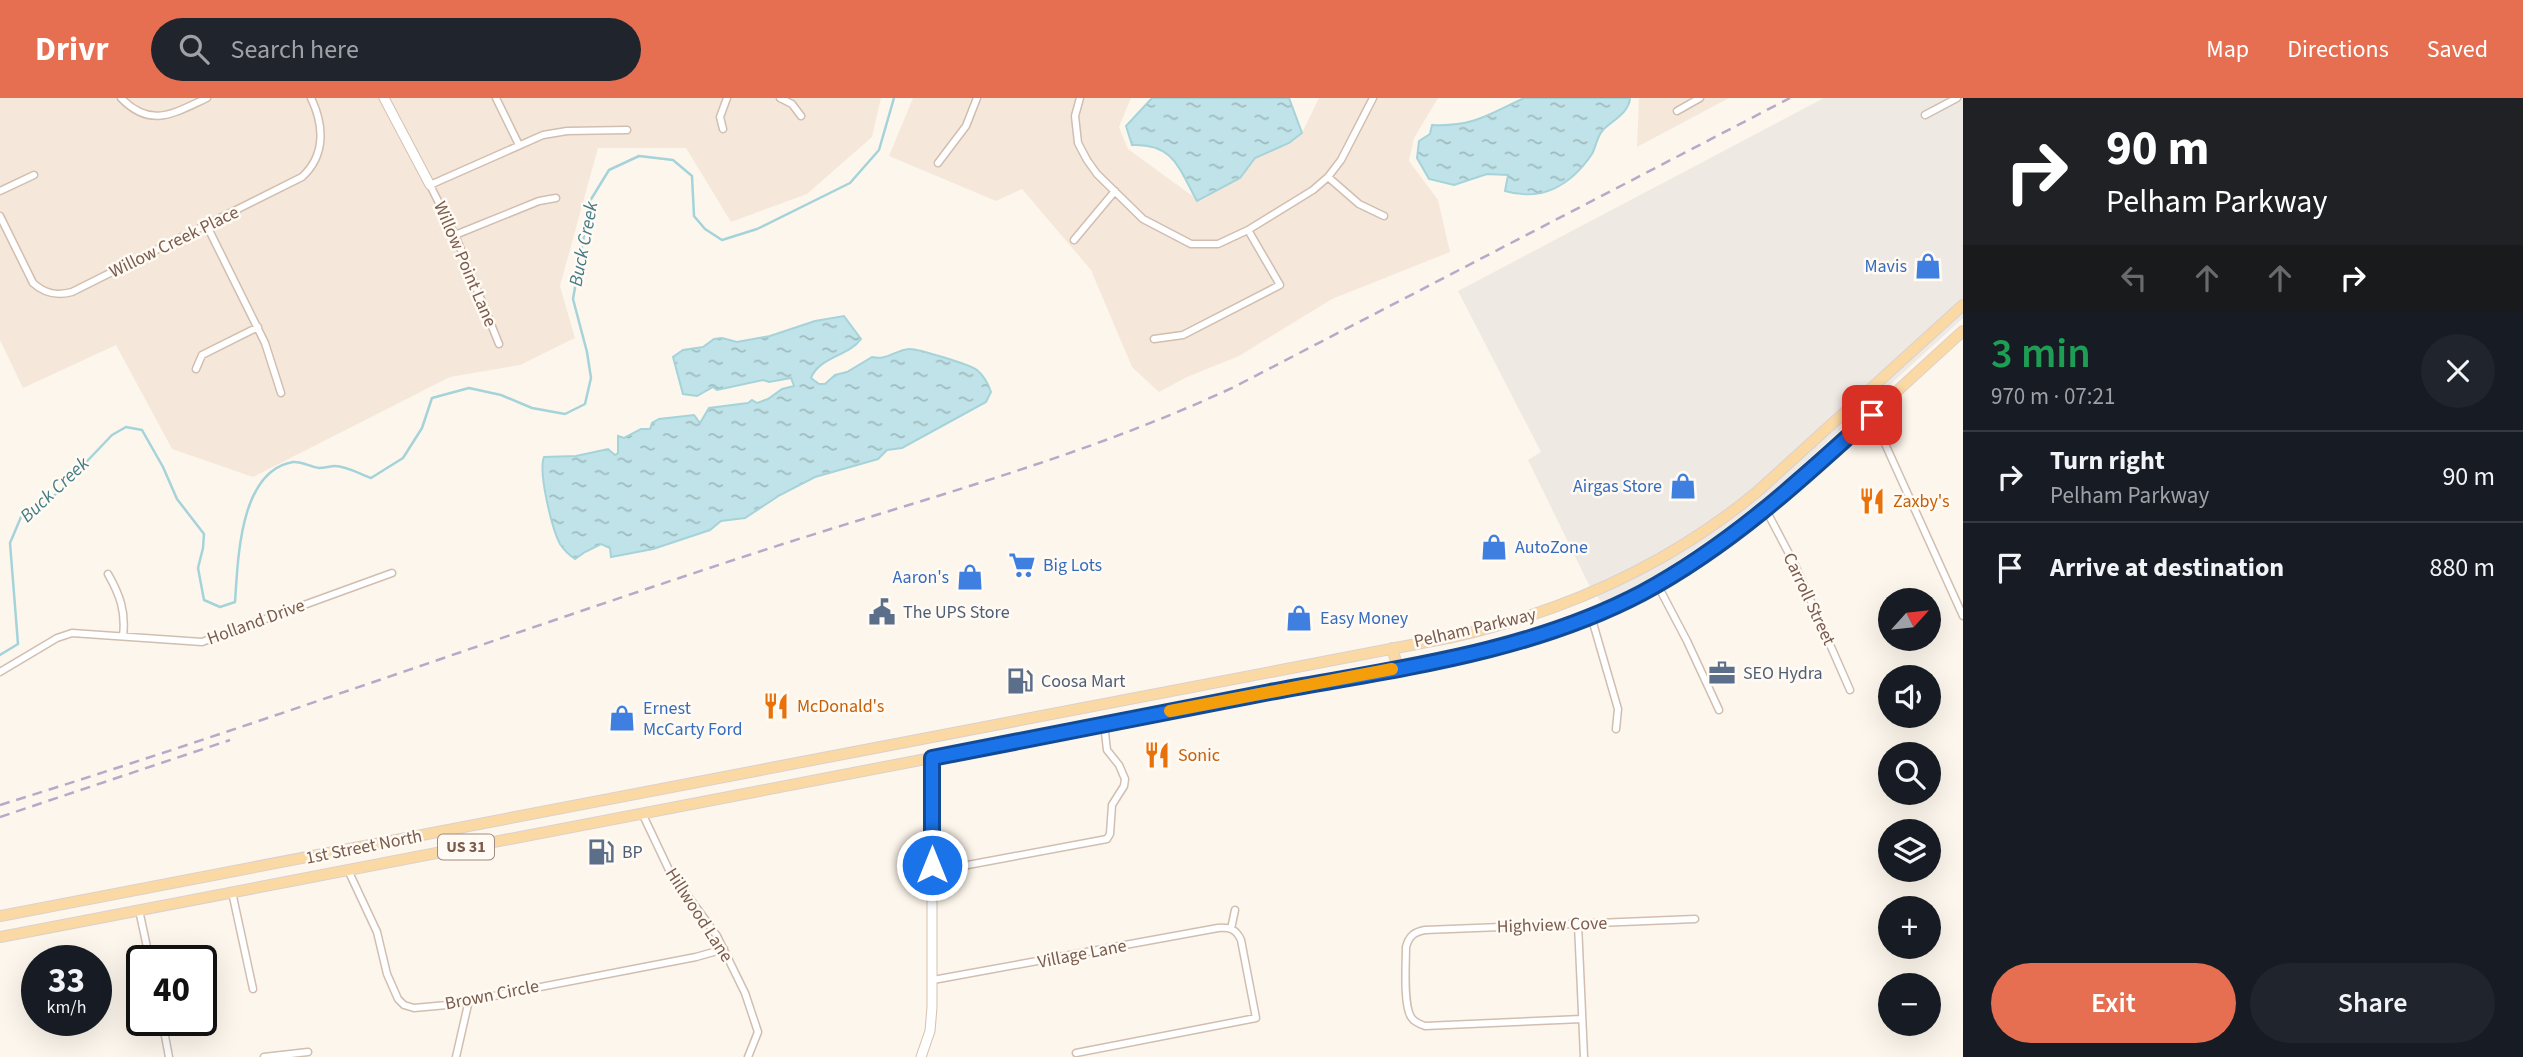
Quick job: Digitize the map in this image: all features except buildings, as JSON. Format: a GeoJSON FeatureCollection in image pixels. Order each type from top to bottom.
{"type":"FeatureCollection","features":[{"type":"Feature","properties":{"kind":"main road","name":"Pelham Parkway"},"geometry":{"type":"LineString","coordinates":[[934,737],[1484,630],[1585,597],[1671,554],[1728,515],[1759,491],[1963,305]]}},
{"type":"Feature","properties":{"kind":"main road","name":"Pelham Parkway"},"geometry":{"type":"LineString","coordinates":[[932,758],[1488,649],[1549,632],[1591,616],[1657,584],[1714,550],[1766,510],[1963,331]]}},
{"type":"Feature","properties":{"kind":"main road"},"geometry":{"type":"LineString","coordinates":[[1862,398],[1872,415]]}},
{"type":"Feature","properties":{"kind":"main road"},"geometry":{"type":"LineString","coordinates":[[1759,491],[1766,510]]}},
{"type":"Feature","properties":{"kind":"main road"},"geometry":{"type":"LineString","coordinates":[[1671,554],[1677,573]]}},
{"type":"Feature","properties":{"kind":"main road"},"geometry":{"type":"LineString","coordinates":[[1585,597],[1591,616]]}},
{"type":"Feature","properties":{"kind":"main road"},"geometry":{"type":"LineString","coordinates":[[1484,630],[1488,649]]}},
{"type":"Feature","properties":{"kind":"main road"},"geometry":{"type":"LineString","coordinates":[[1392,648],[1398,668]]}},
{"type":"Feature","properties":{"kind":"main road"},"geometry":{"type":"LineString","coordinates":[[1249,677],[1252,696]]}},
{"type":"Feature","properties":{"kind":"main road"},"geometry":{"type":"LineString","coordinates":[[1130,700],[1136,718]]}},
{"type":"Feature","properties":{"kind":"main road"},"geometry":{"type":"LineString","coordinates":[[932,758],[934,737]]}},
{"type":"Feature","properties":{"kind":"main road","name":"1st Street North"},"geometry":{"type":"LineString","coordinates":[[0,916],[934,737]]}},
{"type":"Feature","properties":{"kind":"main road"},"geometry":{"type":"LineString","coordinates":[[834,757],[837,776]]}},
{"type":"Feature","properties":{"kind":"main road","name":"1st Street North"},"geometry":{"type":"LineString","coordinates":[[0,937],[932,758]]}},
{"type":"Feature","properties":{"kind":"main road"},"geometry":{"type":"LineString","coordinates":[[740,775],[744,793]]}},
{"type":"Feature","properties":{"kind":"main road"},"geometry":{"type":"LineString","coordinates":[[634,795],[642,813]]}},
{"type":"Feature","properties":{"kind":"main road"},"geometry":{"type":"LineString","coordinates":[[565,808],[568,828]]}},
{"type":"Feature","properties":{"kind":"main road"},"geometry":{"type":"LineString","coordinates":[[455,830],[459,849]]}},
{"type":"Feature","properties":{"kind":"main road"},"geometry":{"type":"LineString","coordinates":[[345,851],[348,870]]}},
{"type":"Feature","properties":{"kind":"main road"},"geometry":{"type":"LineString","coordinates":[[227,874],[232,891]]}},
{"type":"Feature","properties":{"kind":"main road"},"geometry":{"type":"LineString","coordinates":[[138,890],[139,910]]}},
{"type":"Feature","properties":{"kind":"main road"},"geometry":{"type":"LineString","coordinates":[[41,909],[55,926]]}},
{"type":"Feature","properties":{"kind":"street"},"geometry":{"type":"LineString","coordinates":[[121,98],[134,110],[156,116],[174,113],[207,98]]}},
{"type":"Feature","properties":{"kind":"street","name":"Willow Creek Place"},"geometry":{"type":"LineString","coordinates":[[0,216],[33,283],[39,289],[57,295],[72,292],[208,226],[296,181],[308,172],[319,150],[322,128],[311,98]]}},
{"type":"Feature","properties":{"kind":"street"},"geometry":{"type":"LineString","coordinates":[[384,98],[430,185],[550,133],[627,130]]}},
{"type":"Feature","properties":{"kind":"street"},"geometry":{"type":"LineString","coordinates":[[496,98],[519,145]]}},
{"type":"Feature","properties":{"kind":"street"},"geometry":{"type":"LineString","coordinates":[[723,129],[720,117],[727,98]]}},
{"type":"Feature","properties":{"kind":"street"},"geometry":{"type":"LineString","coordinates":[[780,98],[792,104],[801,116]]}},
{"type":"Feature","properties":{"kind":"street"},"geometry":{"type":"LineString","coordinates":[[938,163],[967,126],[977,98]]}},
{"type":"Feature","properties":{"kind":"street"},"geometry":{"type":"LineString","coordinates":[[1080,98],[1074,116],[1078,143],[1092,167],[1143,219],[1191,244],[1218,244],[1248,230],[1313,190],[1341,160],[1373,98]]}},
{"type":"Feature","properties":{"kind":"street"},"geometry":{"type":"LineString","coordinates":[[1677,111],[1700,98]]}},
{"type":"Feature","properties":{"kind":"street"},"geometry":{"type":"LineString","coordinates":[[1925,115],[1958,98]]}},
{"type":"Feature","properties":{"kind":"street"},"geometry":{"type":"LineString","coordinates":[[0,191],[34,175]]}},
{"type":"Feature","properties":{"kind":"street"},"geometry":{"type":"LineString","coordinates":[[1328,177],[1359,204],[1384,216]]}},
{"type":"Feature","properties":{"kind":"street","name":"Willow Point Lane"},"geometry":{"type":"LineString","coordinates":[[430,185],[455,235],[499,344]]}},
{"type":"Feature","properties":{"kind":"street"},"geometry":{"type":"LineString","coordinates":[[1074,240],[1115,191]]}},
{"type":"Feature","properties":{"kind":"street"},"geometry":{"type":"LineString","coordinates":[[455,235],[539,201],[556,198]]}},
{"type":"Feature","properties":{"kind":"street"},"geometry":{"type":"LineString","coordinates":[[208,226],[258,327],[281,393]]}},
{"type":"Feature","properties":{"kind":"street"},"geometry":{"type":"LineString","coordinates":[[1154,339],[1184,335],[1280,285],[1248,230]]}},
{"type":"Feature","properties":{"kind":"street"},"geometry":{"type":"LineString","coordinates":[[196,369],[202,355],[258,327]]}},
{"type":"Feature","properties":{"kind":"street"},"geometry":{"type":"LineString","coordinates":[[1872,415],[1963,616]]}},
{"type":"Feature","properties":{"kind":"street","name":"Carroll Street"},"geometry":{"type":"LineString","coordinates":[[1766,510],[1795,565],[1850,690]]}},
{"type":"Feature","properties":{"kind":"street","name":"Holland Drive"},"geometry":{"type":"LineString","coordinates":[[0,673],[64,635],[83,632],[202,642],[392,573]]}},
{"type":"Feature","properties":{"kind":"street"},"geometry":{"type":"LineString","coordinates":[[108,574],[122,604],[122,636]]}},
{"type":"Feature","properties":{"kind":"street"},"geometry":{"type":"LineString","coordinates":[[1657,584],[1719,710]]}},
{"type":"Feature","properties":{"kind":"street"},"geometry":{"type":"LineString","coordinates":[[1591,616],[1618,709],[1616,729]]}},
{"type":"Feature","properties":{"kind":"street"},"geometry":{"type":"LineString","coordinates":[[932,865],[957,867],[1109,837],[1112,805],[1124,786],[1125,779],[1119,765],[1107,750],[1104,724]]}},
{"type":"Feature","properties":{"kind":"street"},"geometry":{"type":"LineString","coordinates":[[921,1057],[932,1018],[932,758]]}},
{"type":"Feature","properties":{"kind":"street","name":"Hillwood Lane"},"geometry":{"type":"LineString","coordinates":[[642,813],[679,886],[724,949],[745,993],[757,1026],[757,1038],[748,1057]]}},
{"type":"Feature","properties":{"kind":"street","name":"Brown Circle"},"geometry":{"type":"LineString","coordinates":[[348,870],[377,932],[391,985],[401,1002],[420,1008],[696,957],[724,949]]}},
{"type":"Feature","properties":{"kind":"street"},"geometry":{"type":"LineString","coordinates":[[232,891],[253,989]]}},
{"type":"Feature","properties":{"kind":"street"},"geometry":{"type":"LineString","coordinates":[[139,910],[147,945]]}},
{"type":"Feature","properties":{"kind":"street"},"geometry":{"type":"LineString","coordinates":[[1076,1053],[1256,1018],[1241,940],[1238,933],[1231,929],[1236,910]]}},
{"type":"Feature","properties":{"kind":"street","name":"Highview Cove"},"geometry":{"type":"LineString","coordinates":[[1411,936],[1425,930],[1695,919]]}},
{"type":"Feature","properties":{"kind":"street"},"geometry":{"type":"LineString","coordinates":[[1578,924],[1584,1057]]}},
{"type":"Feature","properties":{"kind":"street","name":"Village Lane"},"geometry":{"type":"LineString","coordinates":[[933,980],[1218,928],[1231,929]]}},
{"type":"Feature","properties":{"kind":"street"},"geometry":{"type":"LineString","coordinates":[[1404,930],[1411,936],[1406,947],[1408,1009],[1414,1021],[1426,1026],[1581,1019]]}},
{"type":"Feature","properties":{"kind":"street"},"geometry":{"type":"LineString","coordinates":[[456,1057],[469,1000]]}},
{"type":"Feature","properties":{"kind":"street"},"geometry":{"type":"LineString","coordinates":[[1407,1027],[1414,1021]]}},
{"type":"Feature","properties":{"kind":"street"},"geometry":{"type":"LineString","coordinates":[[165,1036],[169,1057]]}},
{"type":"Feature","properties":{"kind":"street"},"geometry":{"type":"LineString","coordinates":[[267,1057],[308,1052]]}},
{"type":"Feature","properties":{"kind":"shaded area"},"geometry":{"type":"Polygon","coordinates":[[[0,98],[881,98],[872,137],[807,194],[731,222],[686,148],[598,148],[560,286],[575,338],[520,365],[450,377],[253,477],[172,449],[116,345],[23,388],[0,340],[0,98]]]}},
{"type":"Feature","properties":{"kind":"shaded area"},"geometry":{"type":"Polygon","coordinates":[[[913,98],[1131,98],[1119,127],[1128,149],[1198,200],[1240,178],[1255,158],[1289,143],[1302,133],[1319,98],[1438,98],[1414,138],[1409,161],[1438,200],[1450,252],[1332,299],[1239,356],[1187,377],[1159,392],[1132,367],[1091,270],[1022,189],[996,201],[889,156],[913,98]]]}},
{"type":"Feature","properties":{"kind":"shaded area"},"geometry":{"type":"Polygon","coordinates":[[[1639,98],[1729,98],[1637,147],[1639,98]]]}},
{"type":"Feature","properties":{"kind":"shaded area"},"geometry":{"type":"Polygon","coordinates":[[[1824,98],[1963,98],[1963,318],[1777,488],[1723,530],[1651,579],[1602,603],[1589,585],[1528,460],[1541,452],[1458,291],[1824,98]]]}},
{"type":"Feature","properties":{"kind":"water"},"geometry":{"type":"Polygon","coordinates":[[[1152,98],[1289,98],[1302,133],[1289,143],[1255,158],[1240,178],[1197,201],[1180,169],[1166,153],[1157,148],[1132,145],[1126,126],[1152,98]]]}},
{"type":"Feature","properties":{"kind":"water"},"geometry":{"type":"Polygon","coordinates":[[[1524,98],[1630,98],[1624,112],[1601,132],[1584,165],[1554,188],[1531,194],[1505,191],[1508,175],[1487,174],[1454,185],[1429,179],[1417,158],[1419,141],[1430,134],[1432,125],[1469,122],[1524,98]]]}},
{"type":"Feature","properties":{"kind":"water"},"geometry":{"type":"Polygon","coordinates":[[[844,316],[861,339],[856,345],[820,365],[811,378],[819,384],[825,384],[835,375],[847,372],[872,357],[882,358],[914,349],[977,370],[986,380],[991,392],[986,402],[902,448],[887,450],[878,459],[815,477],[780,495],[745,518],[721,521],[710,530],[653,549],[611,557],[610,548],[601,544],[575,559],[563,548],[557,537],[547,500],[543,475],[544,457],[576,456],[608,449],[615,455],[618,453],[618,436],[624,438],[641,429],[650,429],[652,423],[659,419],[694,415],[700,423],[709,408],[748,403],[752,400],[757,403],[768,399],[782,389],[794,386],[791,378],[769,382],[763,380],[717,390],[713,387],[697,396],[683,394],[673,357],[683,350],[703,347],[714,339],[737,342],[844,316]]]}},
{"type":"Feature","properties":{"kind":"waterway","name":"Buck Creek"},"geometry":{"type":"LineString","coordinates":[[0,655],[18,644],[10,543],[21,517],[51,499],[112,435],[126,427],[142,430],[177,499],[204,534],[198,568],[204,600],[220,607],[235,602],[240,542],[245,520],[252,499],[262,482],[275,469],[293,462],[319,468],[339,466],[371,478],[403,458],[422,428],[432,398],[469,388],[501,395],[532,408],[565,414],[585,404],[591,378],[573,299],[590,201],[609,170],[639,156],[673,160],[692,176],[694,216],[705,229],[722,240],[757,229],[850,183],[879,150],[894,98]]}},
{"type":"Feature","properties":{"kind":"railway"},"geometry":{"type":"LineString","coordinates":[[0,805],[752,554],[1057,458],[1176,413],[1234,387],[1790,98]]}},
{"type":"Feature","properties":{"kind":"railway"},"geometry":{"type":"LineString","coordinates":[[0,817],[230,740]]}},
{"type":"Feature","properties":{"kind":"slow traffic"},"geometry":{"type":"LineString","coordinates":[[1170,711],[1392,669]]}},
{"type":"Feature","properties":{"kind":"place","name":"Mavis"},"geometry":{"type":"Point","coordinates":[1928,266]}},
{"type":"Feature","properties":{"kind":"place","name":"Airgas Store"},"geometry":{"type":"Point","coordinates":[1683,486]}},
{"type":"Feature","properties":{"kind":"place","name":"Zaxby's"},"geometry":{"type":"Point","coordinates":[1872,501]}},
{"type":"Feature","properties":{"kind":"place","name":"AutoZone"},"geometry":{"type":"Point","coordinates":[1494,547]}},
{"type":"Feature","properties":{"kind":"place","name":"Big Lots"},"geometry":{"type":"Point","coordinates":[1022,565]}},
{"type":"Feature","properties":{"kind":"place","name":"Aaron's"},"geometry":{"type":"Point","coordinates":[970,577]}},
{"type":"Feature","properties":{"kind":"place","name":"The UPS Store"},"geometry":{"type":"Point","coordinates":[882,612]}},
{"type":"Feature","properties":{"kind":"place","name":"Easy Money"},"geometry":{"type":"Point","coordinates":[1299,618]}},
{"type":"Feature","properties":{"kind":"place","name":"SEO Hydra"},"geometry":{"type":"Point","coordinates":[1722,673]}},
{"type":"Feature","properties":{"kind":"place","name":"Coosa Mart"},"geometry":{"type":"Point","coordinates":[1020,681]}},
{"type":"Feature","properties":{"kind":"place","name":"McDonald's"},"geometry":{"type":"Point","coordinates":[776,706]}},
{"type":"Feature","properties":{"kind":"place","name":"Ernest McCarty Ford"},"geometry":{"type":"Point","coordinates":[622,718]}},
{"type":"Feature","properties":{"kind":"place","name":"Sonic"},"geometry":{"type":"Point","coordinates":[1157,755]}},
{"type":"Feature","properties":{"kind":"place","name":"BP"},"geometry":{"type":"Point","coordinates":[601,852]}},
{"type":"Feature","properties":{"kind":"route"},"geometry":{"type":"LineString","coordinates":[[932,865],[932,758],[1420,664],[1490,649],[1574,623],[1640,593],[1714,550],[1766,510],[1872,415]]}}]}
